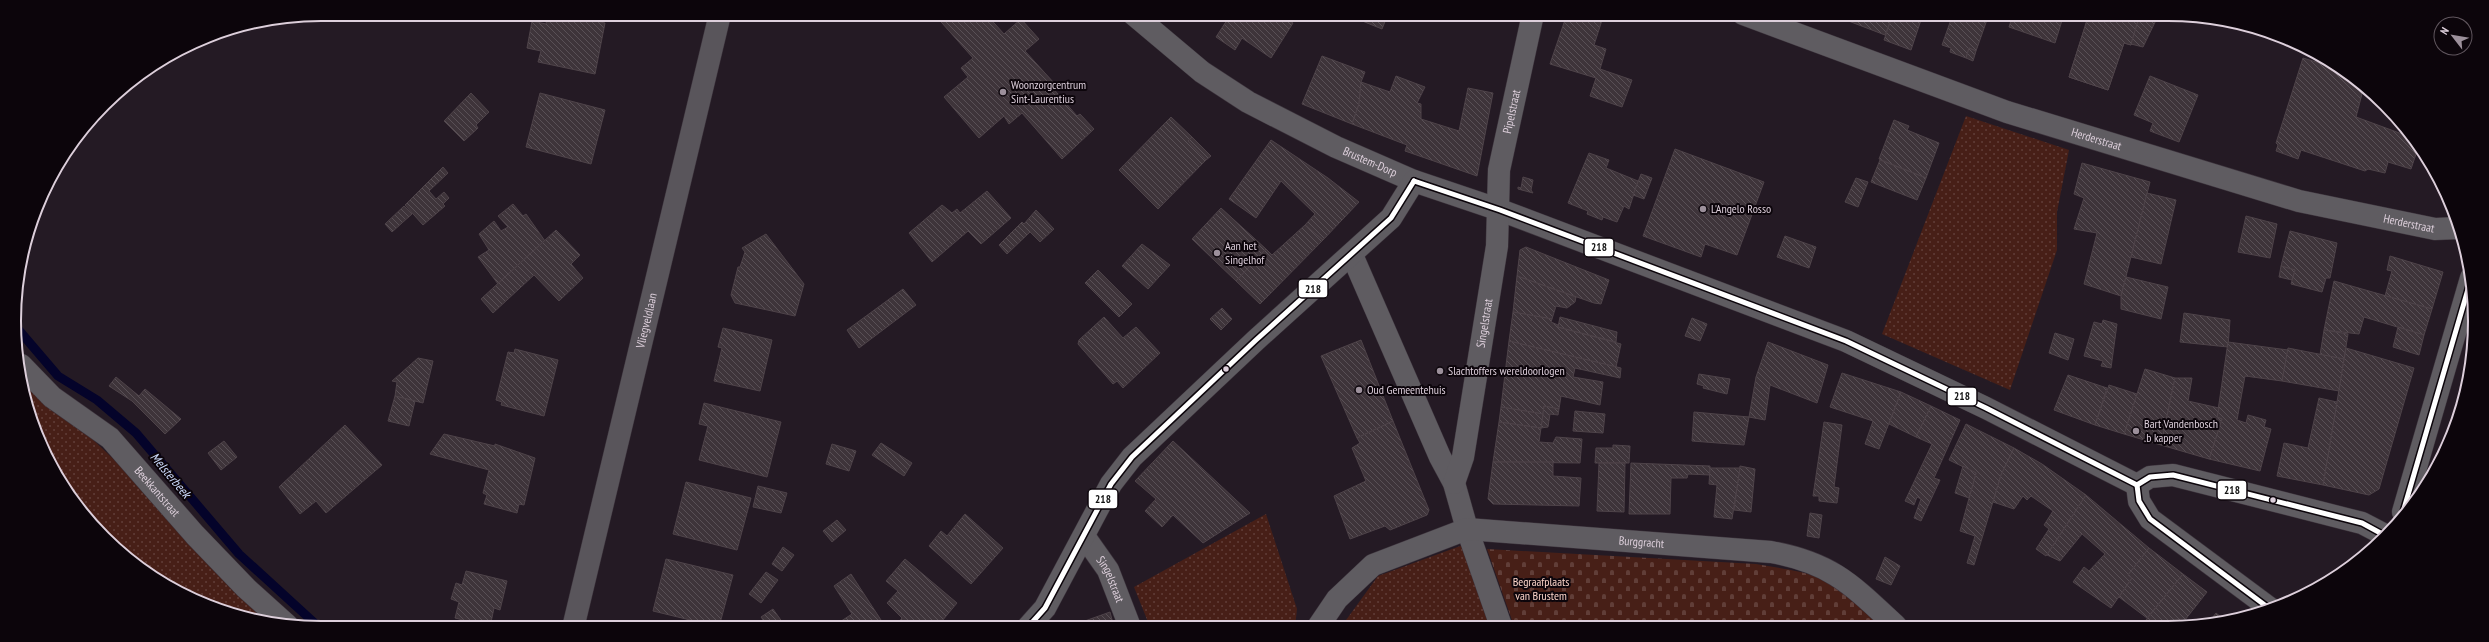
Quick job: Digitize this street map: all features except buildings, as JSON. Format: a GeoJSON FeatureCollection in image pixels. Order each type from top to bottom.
{"type":"FeatureCollection","features":[{"type":"Feature","properties":{"kind":"main road","name":"Vliegveldlaan"},"geometry":{"type":"LineString","coordinates":[[575,621],[718,21]]}},
{"type":"Feature","properties":{"kind":"street","name":"Brustem-Dorp"},"geometry":{"type":"LineString","coordinates":[[1141,21],[1202,72],[1248,102],[1336,147],[1414,181],[1500,210],[1846,341],[1986,408],[2137,485]]}},
{"type":"Feature","properties":{"kind":"street","name":"Pipelstraat"},"geometry":{"type":"LineString","coordinates":[[1500,210],[1499,170],[1531,21]]}},
{"type":"Feature","properties":{"kind":"street","name":"Herderstraat"},"geometry":{"type":"LineString","coordinates":[[1762,21],[2007,112],[2299,201],[2436,228],[2453,228]]}},
{"type":"Feature","properties":{"kind":"street"},"geometry":{"type":"LineString","coordinates":[[1033,621],[1045,608],[1111,484],[1132,457],[1256,340],[1352,255],[1391,218],[1414,181]]}},
{"type":"Feature","properties":{"kind":"street","name":"Singelstraat"},"geometry":{"type":"LineString","coordinates":[[1454,483],[1463,457],[1497,246],[1500,210]]}},
{"type":"Feature","properties":{"kind":"street"},"geometry":{"type":"LineString","coordinates":[[1352,255],[1440,457],[1454,483],[1467,528],[1499,621]]}},
{"type":"Feature","properties":{"kind":"street"},"geometry":{"type":"LineString","coordinates":[[2405,505],[2466,294]]}},
{"type":"Feature","properties":{"kind":"street","name":"Beekkantstraat"},"geometry":{"type":"LineString","coordinates":[[25,370],[52,397],[110,438],[195,535],[246,588],[279,618]]}},
{"type":"Feature","properties":{"kind":"street"},"geometry":{"type":"LineString","coordinates":[[2264,605],[2150,519],[2139,501],[2137,485],[2150,477],[2173,475],[2362,523],[2380,533]]}},
{"type":"Feature","properties":{"kind":"street"},"geometry":{"type":"LineString","coordinates":[[1322,621],[1338,599],[1373,565],[1467,528]]}},
{"type":"Feature","properties":{"kind":"street","name":"Burggracht"},"geometry":{"type":"LineString","coordinates":[[1467,528],[1771,552],[1797,557],[1821,566],[1852,585],[1891,621]]}},
{"type":"Feature","properties":{"kind":"street","name":"Singelstraat"},"geometry":{"type":"LineString","coordinates":[[1084,536],[1108,570],[1128,621]]}},
{"type":"Feature","properties":{"kind":"green space"},"geometry":{"type":"Polygon","coordinates":[[[1966,116],[2069,150],[2057,212],[2057,250],[2010,390],[1882,334],[1966,116]]]}},
{"type":"Feature","properties":{"kind":"green space"},"geometry":{"type":"Polygon","coordinates":[[[26,376],[128,473],[270,616],[243,611],[188,590],[154,570],[123,547],[95,519],[61,471],[44,436],[37,417],[31,399],[26,376]]]}},
{"type":"Feature","properties":{"kind":"green space"},"geometry":{"type":"Polygon","coordinates":[[[1266,514],[1297,609],[1296,621],[1148,621],[1134,587],[1266,514]]]}},
{"type":"Feature","properties":{"kind":"green space"},"geometry":{"type":"Polygon","coordinates":[[[1463,545],[1487,621],[1345,621],[1378,576],[1463,545]]]}},
{"type":"Feature","properties":{"kind":"green space","name":"Begraafplaats van Brustem"},"geometry":{"type":"Polygon","coordinates":[[[1487,549],[1756,564],[1805,573],[1820,578],[1836,587],[1852,599],[1875,621],[1512,621],[1487,549]]]}},
{"type":"Feature","properties":{"kind":"waterway","name":"Melsterbeek"},"geometry":{"type":"LineString","coordinates":[[22,333],[58,376],[97,400],[136,433],[239,554],[312,621]]}},
{"type":"Feature","properties":{"kind":"transit line","name":"218"},"geometry":{"type":"LineString","coordinates":[[1414,181],[1500,210],[1846,341],[1986,408],[2137,485]]}},
{"type":"Feature","properties":{"kind":"transit line","name":"218"},"geometry":{"type":"LineString","coordinates":[[1033,621],[1045,608],[1111,484],[1132,457],[1256,340],[1391,218],[1414,181]]}},
{"type":"Feature","properties":{"kind":"transit line","name":"218"},"geometry":{"type":"LineString","coordinates":[[2405,505],[2466,295]]}},
{"type":"Feature","properties":{"kind":"transit line","name":"218"},"geometry":{"type":"LineString","coordinates":[[2137,485],[2150,477],[2173,475],[2362,523],[2380,533]]}},
{"type":"Feature","properties":{"kind":"transit line","name":"218"},"geometry":{"type":"LineString","coordinates":[[2137,485],[2139,501],[2150,519],[2264,605]]}},
{"type":"Feature","properties":{"kind":"place","name":"Woonzorgcentrum Sint-Laurentius"},"geometry":{"type":"Point","coordinates":[1003,92]}},
{"type":"Feature","properties":{"kind":"place","name":"L'Angelo Rosso"},"geometry":{"type":"Point","coordinates":[1703,209]}},
{"type":"Feature","properties":{"kind":"place","name":"Aan het Singelhof"},"geometry":{"type":"Point","coordinates":[1217,253]}},
{"type":"Feature","properties":{"kind":"place","name":"Slachtoffers wereldoorlogen"},"geometry":{"type":"Point","coordinates":[1440,371]}},
{"type":"Feature","properties":{"kind":"place","name":"Oud Gemeentehuis"},"geometry":{"type":"Point","coordinates":[1359,390]}},
{"type":"Feature","properties":{"kind":"place","name":"Bart Vandenbosch .b kapper"},"geometry":{"type":"Point","coordinates":[2136,431]}}]}
